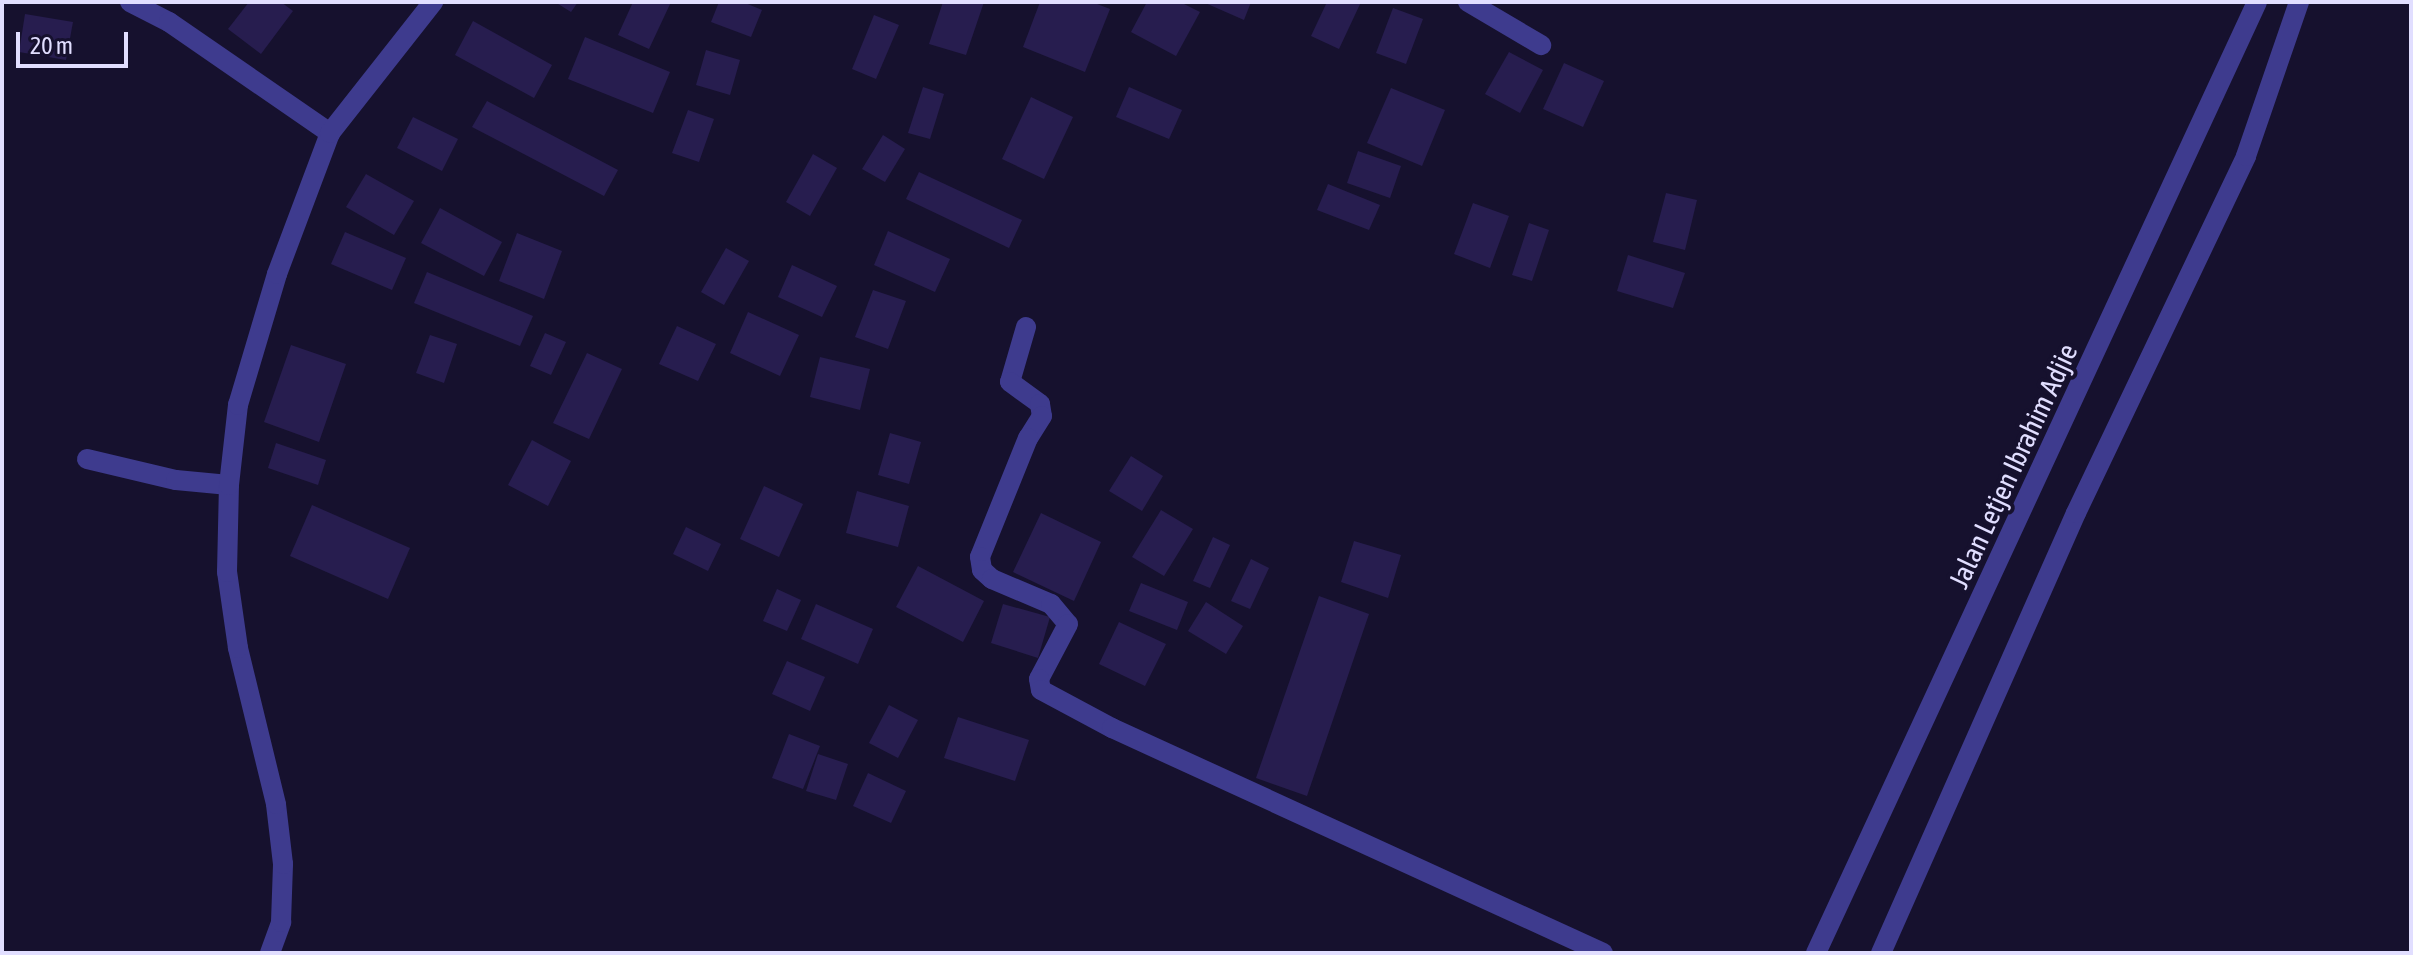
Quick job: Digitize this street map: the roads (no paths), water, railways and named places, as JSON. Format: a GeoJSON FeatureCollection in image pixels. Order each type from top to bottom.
{"type":"FeatureCollection","features":[{"type":"Feature","properties":{"kind":"street"},"geometry":{"type":"LineString","coordinates":[[130,2],[182,30],[330,133]]}},
{"type":"Feature","properties":{"kind":"street"},"geometry":{"type":"LineString","coordinates":[[270,953],[281,922],[283,864],[276,804],[232,615],[229,485],[242,390],[277,274],[330,133],[433,2]]}},
{"type":"Feature","properties":{"kind":"street"},"geometry":{"type":"LineString","coordinates":[[1468,2],[1541,45]]}},
{"type":"Feature","properties":{"kind":"street","name":"Jalan Letjen Ibrahim Adjie"},"geometry":{"type":"LineString","coordinates":[[1816,953],[2257,2]]}},
{"type":"Feature","properties":{"kind":"street"},"geometry":{"type":"LineString","coordinates":[[1881,953],[2076,513],[2246,156],[2299,2]]}},
{"type":"Feature","properties":{"kind":"street"},"geometry":{"type":"LineString","coordinates":[[1026,327],[1010,382],[1040,404],[1042,416],[1028,438],[980,557],[982,570],[992,579],[1051,604],[1068,624],[1039,679],[1041,690],[1112,728],[1603,953]]}},
{"type":"Feature","properties":{"kind":"street"},"geometry":{"type":"LineString","coordinates":[[87,459],[176,480],[229,485]]}}]}
